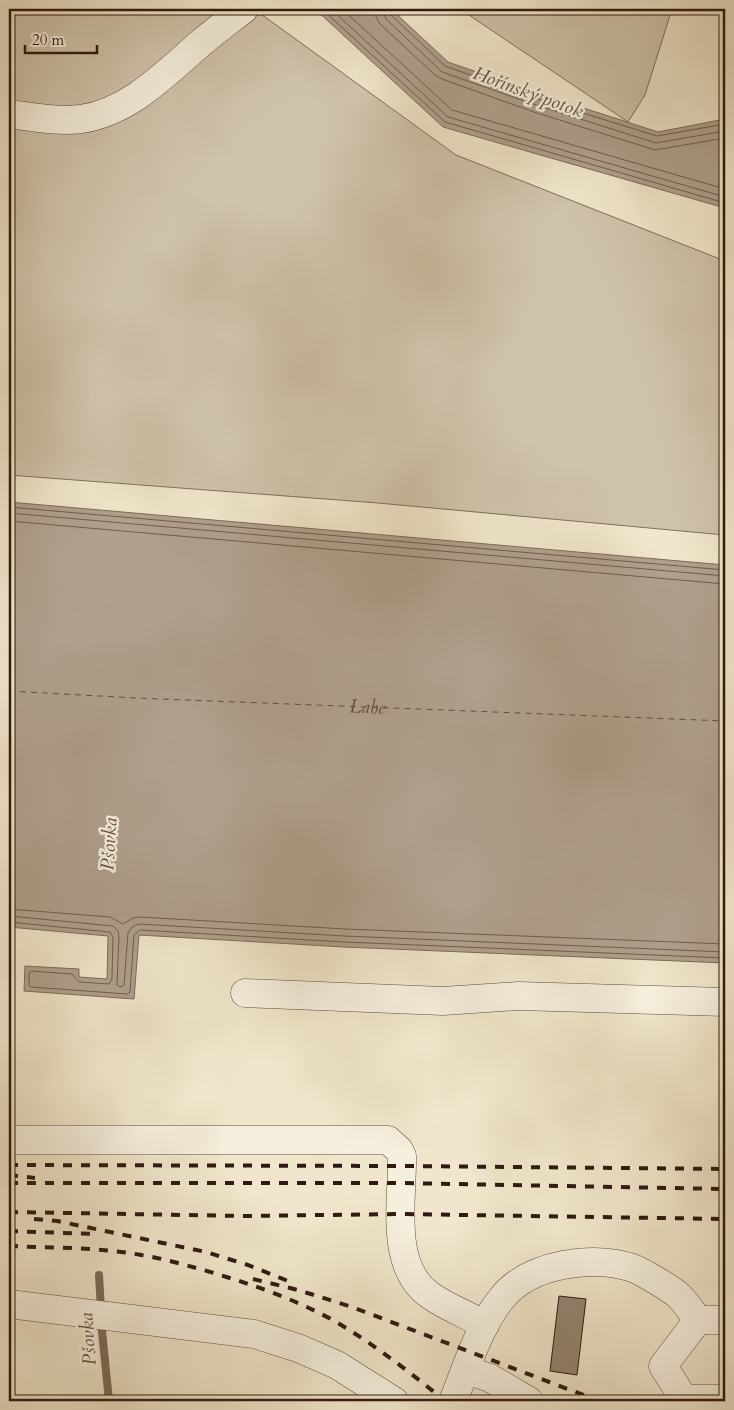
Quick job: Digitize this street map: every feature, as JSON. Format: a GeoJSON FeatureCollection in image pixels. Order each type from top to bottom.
{"type":"FeatureCollection","features":[{"type":"Feature","properties":{"kind":"lane"},"geometry":{"type":"LineString","coordinates":[[9,114],[58,119],[81,118],[98,114],[123,104],[161,79],[244,9]]}},
{"type":"Feature","properties":{"kind":"lane"},"geometry":{"type":"LineString","coordinates":[[244,992],[443,1001],[518,996],[725,1002]]}},
{"type":"Feature","properties":{"kind":"lane"},"geometry":{"type":"LineString","coordinates":[[9,1140],[388,1140],[399,1150],[402,1156],[400,1226],[406,1262],[411,1275],[430,1296],[485,1325]]}},
{"type":"Feature","properties":{"kind":"lane"},"geometry":{"type":"LineString","coordinates":[[453,1401],[485,1325],[502,1296],[527,1277],[555,1266],[598,1262],[634,1268],[678,1295],[698,1320]]}},
{"type":"Feature","properties":{"kind":"lane"},"geometry":{"type":"LineString","coordinates":[[9,1304],[254,1334],[298,1348],[337,1364],[394,1401]]}},
{"type":"Feature","properties":{"kind":"lane"},"geometry":{"type":"LineString","coordinates":[[698,1320],[725,1320]]}},
{"type":"Feature","properties":{"kind":"lane"},"geometry":{"type":"LineString","coordinates":[[698,1320],[663,1366],[684,1399],[725,1399]]}},
{"type":"Feature","properties":{"kind":"lane"},"geometry":{"type":"LineString","coordinates":[[466,1370],[490,1378],[529,1401]]}},
{"type":"Feature","properties":{"kind":"shaded area"},"geometry":{"type":"Polygon","coordinates":[[[9,9],[254,9],[456,155],[725,261],[725,535],[378,503],[9,475],[9,9]]]}},
{"type":"Feature","properties":{"kind":"shaded area"},"geometry":{"type":"Polygon","coordinates":[[[460,9],[672,9],[645,95],[628,122],[460,9]]]}},
{"type":"Feature","properties":{"kind":"water","name":"Hořínský potok"},"geometry":{"type":"Polygon","coordinates":[[[315,9],[391,9],[448,62],[658,132],[725,119],[725,208],[443,127],[315,9]]]}},
{"type":"Feature","properties":{"kind":"water","name":"Labe"},"geometry":{"type":"Polygon","coordinates":[[[9,502],[725,565],[725,963],[344,947],[139,935],[134,999],[24,991],[25,966],[79,969],[79,977],[107,979],[108,936],[9,927],[9,502]]]}},
{"type":"Feature","properties":{"kind":"building"},"geometry":{"type":"Polygon","coordinates":[[[559,1296],[586,1299],[577,1375],[550,1371],[559,1296]]]}},
{"type":"Feature","properties":{"kind":"waterway","name":"Pšovka"},"geometry":{"type":"LineString","coordinates":[[99,1275],[101,1310]]}},
{"type":"Feature","properties":{"kind":"waterway","name":"Pšovka"},"geometry":{"type":"LineString","coordinates":[[101,1321],[109,1401]]}},
{"type":"Feature","properties":{"kind":"ferry route"},"geometry":{"type":"LineString","coordinates":[[9,691],[135,698],[725,721]]}},
{"type":"Feature","properties":{"kind":"railway"},"geometry":{"type":"LineString","coordinates":[[9,1165],[725,1169]]}},
{"type":"Feature","properties":{"kind":"railway"},"geometry":{"type":"LineString","coordinates":[[9,1175],[35,1178]]}},
{"type":"Feature","properties":{"kind":"railway"},"geometry":{"type":"LineString","coordinates":[[9,1183],[401,1183],[725,1189]]}},
{"type":"Feature","properties":{"kind":"railway"},"geometry":{"type":"LineString","coordinates":[[9,1212],[246,1216],[401,1214],[725,1219]]}},
{"type":"Feature","properties":{"kind":"railway"},"geometry":{"type":"LineString","coordinates":[[34,1219],[57,1221],[206,1252],[248,1265],[288,1281]]}},
{"type":"Feature","properties":{"kind":"railway"},"geometry":{"type":"LineString","coordinates":[[9,1231],[94,1234]]}},
{"type":"Feature","properties":{"kind":"railway"},"geometry":{"type":"LineString","coordinates":[[9,1246],[125,1252],[163,1259],[253,1286],[305,1306],[338,1323],[393,1360],[445,1401]]}},
{"type":"Feature","properties":{"kind":"railway"},"geometry":{"type":"LineString","coordinates":[[253,1279],[298,1290],[352,1307],[586,1396],[611,1401]]}}]}
